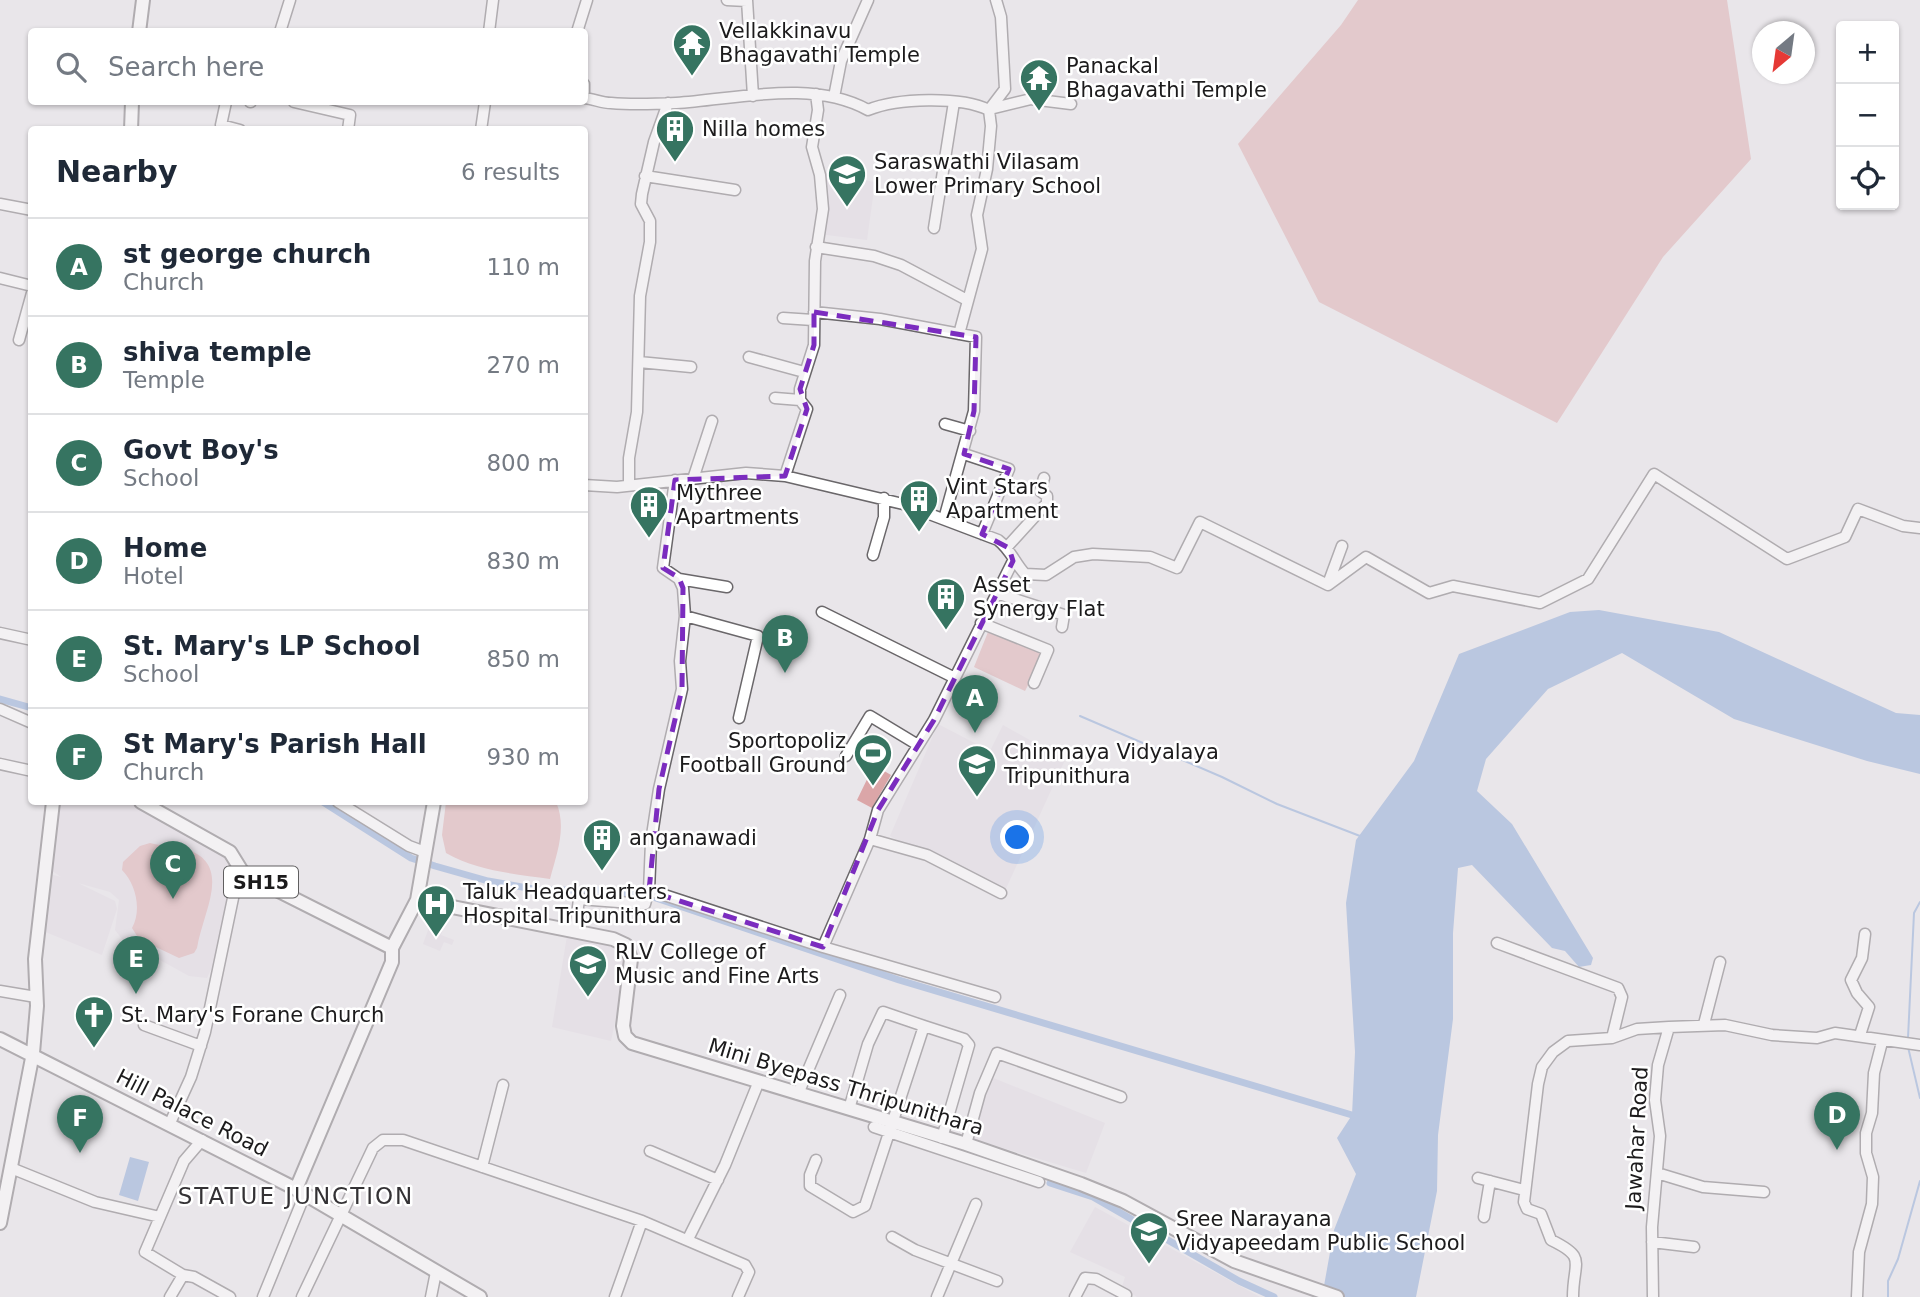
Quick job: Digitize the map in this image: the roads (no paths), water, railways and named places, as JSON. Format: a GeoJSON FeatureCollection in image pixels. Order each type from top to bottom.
{"type":"FeatureCollection","features":[{"type":"Feature","properties":{"kind":"main road"},"geometry":{"type":"LineString","coordinates":[[140,28],[144,0]]}},
{"type":"Feature","properties":{"kind":"main road"},"geometry":{"type":"LineString","coordinates":[[131,126],[132,105]]}},
{"type":"Feature","properties":{"kind":"main road"},"geometry":{"type":"LineString","coordinates":[[0,1221],[33,1053],[35,959],[53,805]]}},
{"type":"Feature","properties":{"kind":"main road","name":"SH15"},"geometry":{"type":"LineString","coordinates":[[146,805],[230,852],[243,873],[392,948]]}},
{"type":"Feature","properties":{"kind":"main road"},"geometry":{"type":"LineString","coordinates":[[300,1191],[392,962],[392,948],[417,900],[433,805]]}},
{"type":"Feature","properties":{"kind":"main road","name":"Mini Byepass Thripunithara"},"geometry":{"type":"LineString","coordinates":[[417,900],[613,939],[628,948],[631,959],[623,1022],[628,1040],[849,1109],[892,1129],[945,1143],[966,1144],[1123,1201],[1234,1261],[1337,1297]]}},
{"type":"Feature","properties":{"kind":"main road","name":"Hill Palace Road"},"geometry":{"type":"LineString","coordinates":[[0,1039],[33,1053],[300,1191],[480,1297]]}},
{"type":"Feature","properties":{"kind":"street"},"geometry":{"type":"LineString","coordinates":[[281,28],[290,0]]}},
{"type":"Feature","properties":{"kind":"street"},"geometry":{"type":"LineString","coordinates":[[492,28],[493,0]]}},
{"type":"Feature","properties":{"kind":"street"},"geometry":{"type":"LineString","coordinates":[[578,28],[587,0]]}},
{"type":"Feature","properties":{"kind":"street"},"geometry":{"type":"LineString","coordinates":[[727,0],[747,1],[753,96]]}},
{"type":"Feature","properties":{"kind":"street"},"geometry":{"type":"LineString","coordinates":[[834,97],[841,61],[867,0]]}},
{"type":"Feature","properties":{"kind":"street"},"geometry":{"type":"LineString","coordinates":[[959,334],[982,249],[977,215],[987,169],[989,110],[1005,89],[1001,17],[996,0]]}},
{"type":"Feature","properties":{"kind":"street"},"geometry":{"type":"LineString","coordinates":[[785,476],[807,410],[800,400],[804,372],[814,345],[816,247],[823,209],[820,175],[812,148],[818,110],[816,94]]}},
{"type":"Feature","properties":{"kind":"street"},"geometry":{"type":"LineString","coordinates":[[588,99],[610,103],[668,103],[816,94],[846,99],[868,110],[884,103],[954,102],[989,110],[1031,99],[1071,104]]}},
{"type":"Feature","properties":{"kind":"street"},"geometry":{"type":"LineString","coordinates":[[934,228],[954,102]]}},
{"type":"Feature","properties":{"kind":"street"},"geometry":{"type":"LineString","coordinates":[[629,486],[639,362],[640,296],[650,242],[650,221],[641,204],[645,176],[668,103]]}},
{"type":"Feature","properties":{"kind":"street"},"geometry":{"type":"LineString","coordinates":[[225,105],[221,125],[225,126]]}},
{"type":"Feature","properties":{"kind":"street"},"geometry":{"type":"LineString","coordinates":[[306,105],[350,116],[349,126]]}},
{"type":"Feature","properties":{"kind":"street"},"geometry":{"type":"LineString","coordinates":[[480,126],[485,105]]}},
{"type":"Feature","properties":{"kind":"street"},"geometry":{"type":"LineString","coordinates":[[645,176],[735,190]]}},
{"type":"Feature","properties":{"kind":"street"},"geometry":{"type":"LineString","coordinates":[[0,204],[28,209]]}},
{"type":"Feature","properties":{"kind":"street"},"geometry":{"type":"LineString","coordinates":[[816,247],[874,256],[892,262],[967,300]]}},
{"type":"Feature","properties":{"kind":"street"},"geometry":{"type":"LineString","coordinates":[[0,278],[28,285]]}},
{"type":"Feature","properties":{"kind":"street"},"geometry":{"type":"LineString","coordinates":[[19,340],[28,307]]}},
{"type":"Feature","properties":{"kind":"street"},"geometry":{"type":"LineString","coordinates":[[783,318],[813,316],[880,319],[975,337],[974,411],[944,519]]}},
{"type":"Feature","properties":{"kind":"street"},"geometry":{"type":"LineString","coordinates":[[749,357],[804,372]]}},
{"type":"Feature","properties":{"kind":"street"},"geometry":{"type":"LineString","coordinates":[[639,362],[691,368]]}},
{"type":"Feature","properties":{"kind":"street"},"geometry":{"type":"LineString","coordinates":[[775,398],[800,400]]}},
{"type":"Feature","properties":{"kind":"street"},"geometry":{"type":"LineString","coordinates":[[693,479],[712,421]]}},
{"type":"Feature","properties":{"kind":"street"},"geometry":{"type":"LineString","coordinates":[[946,424],[970,431]]}},
{"type":"Feature","properties":{"kind":"street"},"geometry":{"type":"LineString","coordinates":[[964,454],[1009,470],[982,534]]}},
{"type":"Feature","properties":{"kind":"street"},"geometry":{"type":"LineString","coordinates":[[588,486],[601,488],[629,486],[746,474],[785,476],[884,499],[982,534],[1007,547],[1013,561],[1025,574],[1046,575],[1074,557],[1093,554],[1150,557],[1177,568],[1200,522],[1328,585]]}},
{"type":"Feature","properties":{"kind":"street"},"geometry":{"type":"LineString","coordinates":[[1328,585],[1366,558],[1429,593],[1452,586],[1540,603],[1588,579],[1654,474],[1787,559],[1846,537],[1858,509],[1903,526],[1920,528]]}},
{"type":"Feature","properties":{"kind":"street"},"geometry":{"type":"LineString","coordinates":[[1007,547],[1047,503],[1047,496],[1040,491],[1044,478]]}},
{"type":"Feature","properties":{"kind":"street"},"geometry":{"type":"LineString","coordinates":[[675,481],[663,568],[679,579],[727,587]]}},
{"type":"Feature","properties":{"kind":"street"},"geometry":{"type":"LineString","coordinates":[[873,555],[884,517],[884,499]]}},
{"type":"Feature","properties":{"kind":"street"},"geometry":{"type":"LineString","coordinates":[[1328,585],[1342,546]]}},
{"type":"Feature","properties":{"kind":"street"},"geometry":{"type":"LineString","coordinates":[[823,947],[870,839],[878,810],[934,720],[1013,561]]}},
{"type":"Feature","properties":{"kind":"street"},"geometry":{"type":"LineString","coordinates":[[575,931],[579,899],[645,904],[648,894],[651,842],[659,789],[681,701],[680,648],[685,616],[679,579]]}},
{"type":"Feature","properties":{"kind":"street"},"geometry":{"type":"LineString","coordinates":[[996,593],[1065,615],[1062,627]]}},
{"type":"Feature","properties":{"kind":"street"},"geometry":{"type":"LineString","coordinates":[[822,612],[955,678]]}},
{"type":"Feature","properties":{"kind":"street"},"geometry":{"type":"LineString","coordinates":[[685,616],[758,636],[739,718]]}},
{"type":"Feature","properties":{"kind":"street"},"geometry":{"type":"LineString","coordinates":[[981,623],[1048,650],[1034,683]]}},
{"type":"Feature","properties":{"kind":"street"},"geometry":{"type":"LineString","coordinates":[[0,632],[28,639]]}},
{"type":"Feature","properties":{"kind":"street"},"geometry":{"type":"LineString","coordinates":[[0,709],[28,721]]}},
{"type":"Feature","properties":{"kind":"street"},"geometry":{"type":"LineString","coordinates":[[846,756],[870,716],[918,744]]}},
{"type":"Feature","properties":{"kind":"street"},"geometry":{"type":"LineString","coordinates":[[0,764],[28,770]]}},
{"type":"Feature","properties":{"kind":"street"},"geometry":{"type":"LineString","coordinates":[[343,805],[425,853]]}},
{"type":"Feature","properties":{"kind":"street"},"geometry":{"type":"LineString","coordinates":[[870,839],[928,855],[1001,893]]}},
{"type":"Feature","properties":{"kind":"street"},"geometry":{"type":"LineString","coordinates":[[170,1123],[201,1046],[237,879],[243,873]]}},
{"type":"Feature","properties":{"kind":"street"},"geometry":{"type":"LineString","coordinates":[[648,894],[995,997]]}},
{"type":"Feature","properties":{"kind":"street"},"geometry":{"type":"LineString","coordinates":[[1860,1035],[1869,1007],[1857,993],[1851,980],[1862,958],[1866,934]]}},
{"type":"Feature","properties":{"kind":"street"},"geometry":{"type":"LineString","coordinates":[[1497,943],[1618,988],[1622,997],[1612,1038]]}},
{"type":"Feature","properties":{"kind":"street"},"geometry":{"type":"LineString","coordinates":[[1704,1024],[1720,962]]}},
{"type":"Feature","properties":{"kind":"street"},"geometry":{"type":"LineString","coordinates":[[0,991],[36,997]]}},
{"type":"Feature","properties":{"kind":"street"},"geometry":{"type":"LineString","coordinates":[[798,1094],[840,995]]}},
{"type":"Feature","properties":{"kind":"street"},"geometry":{"type":"LineString","coordinates":[[849,1109],[868,1044],[883,1012],[964,1039],[969,1045],[945,1143],[1039,1182]]}},
{"type":"Feature","properties":{"kind":"street"},"geometry":{"type":"LineString","coordinates":[[1573,1297],[1576,1258],[1572,1250],[1551,1240],[1541,1214],[1527,1209],[1524,1190],[1542,1067],[1558,1046],[1568,1041],[1612,1038],[1637,1029],[1704,1024],[1817,1038],[1835,1033],[1860,1035],[1882,1042],[1920,1045]]}},
{"type":"Feature","properties":{"kind":"street"},"geometry":{"type":"LineString","coordinates":[[145,1025],[201,1046]]}},
{"type":"Feature","properties":{"kind":"street"},"geometry":{"type":"LineString","coordinates":[[816,1160],[810,1175],[810,1186],[853,1212],[865,1206],[924,1026]]}},
{"type":"Feature","properties":{"kind":"street","name":"Jawahar Road"},"geometry":{"type":"LineString","coordinates":[[1653,1297],[1652,1242],[1660,1136],[1655,1100],[1658,1065],[1669,1027]]}},
{"type":"Feature","properties":{"kind":"street"},"geometry":{"type":"LineString","coordinates":[[1857,1297],[1861,1261],[1859,1252],[1872,1204],[1873,1177],[1866,1153],[1866,1133],[1872,1114],[1874,1073],[1882,1042]]}},
{"type":"Feature","properties":{"kind":"street"},"geometry":{"type":"LineString","coordinates":[[966,1144],[980,1093],[997,1053],[1122,1097]]}},
{"type":"Feature","properties":{"kind":"street"},"geometry":{"type":"LineString","coordinates":[[688,1239],[718,1180],[759,1081]]}},
{"type":"Feature","properties":{"kind":"street"},"geometry":{"type":"LineString","coordinates":[[482,1167],[503,1085]]}},
{"type":"Feature","properties":{"kind":"street"},"geometry":{"type":"LineString","coordinates":[[874,1128],[892,1129]]}},
{"type":"Feature","properties":{"kind":"street"},"geometry":{"type":"LineString","coordinates":[[202,1140],[184,1161],[145,1252],[183,1275],[194,1277],[230,1297]]}},
{"type":"Feature","properties":{"kind":"street"},"geometry":{"type":"LineString","coordinates":[[302,1297],[373,1148],[383,1140],[403,1140],[688,1239],[745,1265],[749,1272],[738,1297]]}},
{"type":"Feature","properties":{"kind":"street"},"geometry":{"type":"LineString","coordinates":[[650,1151],[718,1180]]}},
{"type":"Feature","properties":{"kind":"street"},"geometry":{"type":"LineString","coordinates":[[11,1168],[95,1202],[160,1217]]}},
{"type":"Feature","properties":{"kind":"street"},"geometry":{"type":"LineString","coordinates":[[1657,1173],[1703,1187],[1764,1192]]}},
{"type":"Feature","properties":{"kind":"street"},"geometry":{"type":"LineString","coordinates":[[1478,1178],[1524,1190]]}},
{"type":"Feature","properties":{"kind":"street"},"geometry":{"type":"LineString","coordinates":[[1484,1217],[1490,1181]]}},
{"type":"Feature","properties":{"kind":"street"},"geometry":{"type":"LineString","coordinates":[[263,1297],[300,1191]]}},
{"type":"Feature","properties":{"kind":"street"},"geometry":{"type":"LineString","coordinates":[[941,1296],[950,1263],[976,1204]]}},
{"type":"Feature","properties":{"kind":"street"},"geometry":{"type":"LineString","coordinates":[[615,1297],[642,1221]]}},
{"type":"Feature","properties":{"kind":"street"},"geometry":{"type":"LineString","coordinates":[[892,1237],[915,1250],[997,1281]]}},
{"type":"Feature","properties":{"kind":"street"},"geometry":{"type":"LineString","coordinates":[[1652,1242],[1694,1247]]}},
{"type":"Feature","properties":{"kind":"street"},"geometry":{"type":"LineString","coordinates":[[431,1297],[436,1272]]}},
{"type":"Feature","properties":{"kind":"street"},"geometry":{"type":"LineString","coordinates":[[170,1297],[183,1275]]}},
{"type":"Feature","properties":{"kind":"street"},"geometry":{"type":"LineString","coordinates":[[1075,1297],[1085,1278],[1096,1279],[1126,1295]]}},
{"type":"Feature","properties":{"kind":"water"},"geometry":{"type":"Polygon","coordinates":[[[1599,610],[1719,632],[1896,713],[1920,715],[1920,774],[1867,761],[1734,719],[1622,653],[1548,689],[1486,759],[1477,791],[1512,824],[1593,958],[1591,965],[1579,967],[1565,951],[1552,948],[1472,865],[1458,868],[1453,933],[1453,1019],[1438,1135],[1437,1191],[1416,1297],[1322,1297],[1334,1230],[1356,1174],[1337,1138],[1352,1115],[1355,1052],[1346,903],[1356,840],[1414,761],[1459,654],[1570,612],[1599,610]]]}},
{"type":"Feature","properties":{"kind":"water"},"geometry":{"type":"Polygon","coordinates":[[[130,1157],[149,1162],[138,1201],[119,1195],[130,1157]]]}},
{"type":"Feature","properties":{"kind":"waterway"},"geometry":{"type":"LineString","coordinates":[[0,699],[28,707]]}},
{"type":"Feature","properties":{"kind":"waterway"},"geometry":{"type":"LineString","coordinates":[[1080,716],[1222,777],[1277,804],[1360,836]]}},
{"type":"Feature","properties":{"kind":"waterway"},"geometry":{"type":"LineString","coordinates":[[328,805],[411,858],[435,866],[488,881],[539,890],[604,890],[650,896],[899,980],[1352,1115]]}},
{"type":"Feature","properties":{"kind":"waterway"},"geometry":{"type":"LineString","coordinates":[[1908,1038],[1914,913],[1920,902]]}},
{"type":"Feature","properties":{"kind":"waterway"},"geometry":{"type":"LineString","coordinates":[[1908,1047],[1920,1098]]}},
{"type":"Feature","properties":{"kind":"waterway"},"geometry":{"type":"LineString","coordinates":[[1888,1297],[1888,1281],[1898,1259],[1920,1181]]}},
{"type":"Feature","properties":{"kind":"waterway"},"geometry":{"type":"LineString","coordinates":[[1050,1183],[1093,1197],[1239,1281],[1274,1297]]}},
{"type":"Feature","properties":{"kind":"place","name":"Vellakkinavu Bhagavathi Temple"},"geometry":{"type":"Point","coordinates":[692,77]}},
{"type":"Feature","properties":{"kind":"place","name":"Panackal Bhagavathi Temple"},"geometry":{"type":"Point","coordinates":[1039,112]}},
{"type":"Feature","properties":{"kind":"place","name":"Nilla homes"},"geometry":{"type":"Point","coordinates":[675,163]}},
{"type":"Feature","properties":{"kind":"place","name":"Saraswathi Vilasam Lower Primary School"},"geometry":{"type":"Point","coordinates":[847,208]}},
{"type":"Feature","properties":{"kind":"place","name":"Vint Stars Apartment"},"geometry":{"type":"Point","coordinates":[919,533]}},
{"type":"Feature","properties":{"kind":"place","name":"Mythree Apartments"},"geometry":{"type":"Point","coordinates":[649,539]}},
{"type":"Feature","properties":{"kind":"place","name":"Asset Synergy Flat"},"geometry":{"type":"Point","coordinates":[946,631]}},
{"type":"Feature","properties":{"kind":"place","name":"shiva temple"},"geometry":{"type":"Point","coordinates":[785,673]}},
{"type":"Feature","properties":{"kind":"place","name":"st george church"},"geometry":{"type":"Point","coordinates":[975,733]}},
{"type":"Feature","properties":{"kind":"place","name":"Sportopoliz Football Ground"},"geometry":{"type":"Point","coordinates":[873,787]}},
{"type":"Feature","properties":{"kind":"place","name":"Chinmaya Vidyalaya Tripunithura"},"geometry":{"type":"Point","coordinates":[977,798]}},
{"type":"Feature","properties":{"kind":"place","name":"anganawadi"},"geometry":{"type":"Point","coordinates":[602,872]}},
{"type":"Feature","properties":{"kind":"place","name":"Govt Boy's"},"geometry":{"type":"Point","coordinates":[173,899]}},
{"type":"Feature","properties":{"kind":"place","name":"Taluk Headquarters Hospital Tripunithura"},"geometry":{"type":"Point","coordinates":[436,938]}},
{"type":"Feature","properties":{"kind":"place","name":"St. Mary's LP School"},"geometry":{"type":"Point","coordinates":[136,994]}},
{"type":"Feature","properties":{"kind":"place","name":"RLV College of Music and Fine Arts"},"geometry":{"type":"Point","coordinates":[588,998]}},
{"type":"Feature","properties":{"kind":"place","name":"St. Mary's Forane Church"},"geometry":{"type":"Point","coordinates":[94,1049]}},
{"type":"Feature","properties":{"kind":"place","name":"Home"},"geometry":{"type":"Point","coordinates":[1837,1150]}},
{"type":"Feature","properties":{"kind":"place","name":"St Mary's Parish Hall"},"geometry":{"type":"Point","coordinates":[80,1153]}},
{"type":"Feature","properties":{"kind":"place","name":"Sree Narayana Vidyapeedam Public School"},"geometry":{"type":"Point","coordinates":[1149,1265]}},
{"type":"Feature","properties":{"kind":"district","name":"STATUE JUNCTION"},"geometry":{"type":"Point","coordinates":[296,1196]}}]}
